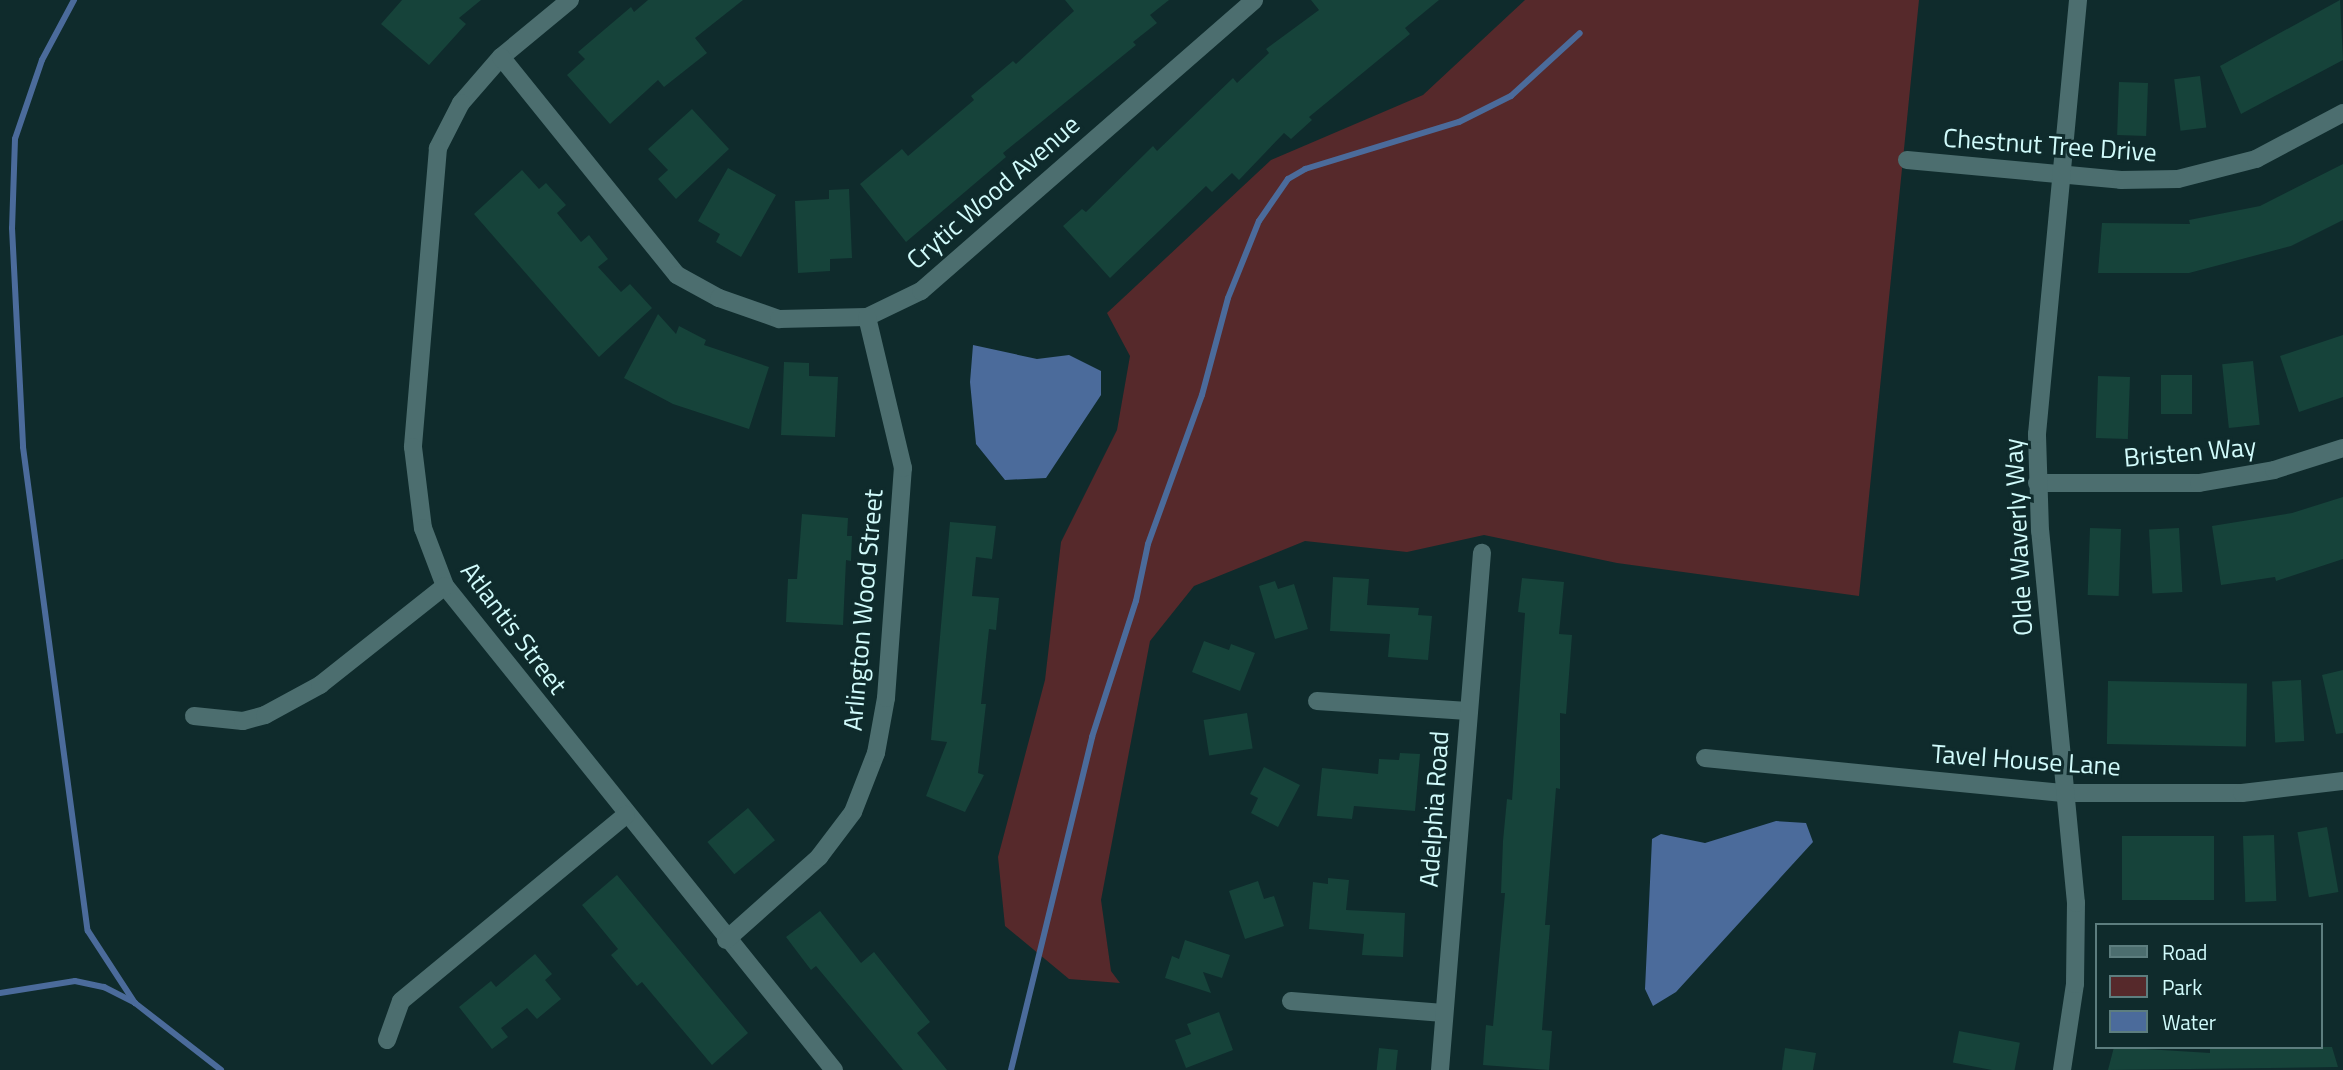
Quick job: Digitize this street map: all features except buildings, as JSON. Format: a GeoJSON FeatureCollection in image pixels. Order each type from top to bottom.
{"type":"FeatureCollection","features":[{"type":"Feature","properties":{"kind":"street","name":"Atlantis Street"},"geometry":{"type":"LineString","coordinates":[[570,0],[501,57],[461,103],[438,148],[413,447],[423,528],[445,586],[726,940],[834,1070]]}},
{"type":"Feature","properties":{"kind":"street","name":"Crytic Wood Avenue"},"geometry":{"type":"LineString","coordinates":[[501,57],[677,275],[719,298],[779,319],[867,317],[921,291],[1254,0]]}},
{"type":"Feature","properties":{"kind":"street","name":"Olde Waverly Way"},"geometry":{"type":"LineString","coordinates":[[2062,1070],[2077,956],[2037,483],[2040,374],[2078,0]]}},
{"type":"Feature","properties":{"kind":"street","name":"Chestnut Tree Drive"},"geometry":{"type":"LineString","coordinates":[[1907,160],[2060,175],[2158,180],[2218,171],[2272,152],[2343,113]]}},
{"type":"Feature","properties":{"kind":"street","name":"Arlington Wood Street"},"geometry":{"type":"LineString","coordinates":[[726,940],[819,857],[852,812],[876,753],[886,698],[902,468],[867,317]]}},
{"type":"Feature","properties":{"kind":"street","name":"Bristen Way"},"geometry":{"type":"LineString","coordinates":[[2037,483],[2199,483],[2274,470],[2343,448]]}},
{"type":"Feature","properties":{"kind":"street","name":"Adelphia Road"},"geometry":{"type":"LineString","coordinates":[[1440,1070],[1482,553]]}},
{"type":"Feature","properties":{"kind":"street"},"geometry":{"type":"LineString","coordinates":[[194,716],[243,721],[265,715],[320,685],[445,586]]}},
{"type":"Feature","properties":{"kind":"street"},"geometry":{"type":"LineString","coordinates":[[1317,701],[1468,711]]}},
{"type":"Feature","properties":{"kind":"street","name":"Tavel House Lane"},"geometry":{"type":"LineString","coordinates":[[1705,758],[2065,793],[2242,793],[2343,780]]}},
{"type":"Feature","properties":{"kind":"street"},"geometry":{"type":"LineString","coordinates":[[387,1040],[401,1000],[626,815]]}},
{"type":"Feature","properties":{"kind":"street"},"geometry":{"type":"LineString","coordinates":[[1291,1001],[1444,1013]]}},
{"type":"Feature","properties":{"kind":"green space"},"geometry":{"type":"Polygon","coordinates":[[[1525,0],[1919,0],[1859,596],[1617,563],[1484,535],[1407,552],[1305,541],[1194,586],[1150,641],[1101,900],[1111,971],[1120,983],[1069,979],[1005,926],[998,857],[1045,680],[1061,542],[1117,430],[1130,356],[1107,313],[1271,160],[1423,95],[1525,0]]]}},
{"type":"Feature","properties":{"kind":"water"},"geometry":{"type":"Polygon","coordinates":[[[973,345],[1037,359],[1069,355],[1101,371],[1101,395],[1046,478],[1005,480],[976,444],[970,382],[973,345]]]}},
{"type":"Feature","properties":{"kind":"water"},"geometry":{"type":"Polygon","coordinates":[[[1776,821],[1806,823],[1813,842],[1676,992],[1653,1006],[1645,989],[1652,839],[1661,834],[1705,843],[1776,821]]]}},
{"type":"Feature","properties":{"kind":"waterway"},"geometry":{"type":"LineString","coordinates":[[74,0],[42,60],[15,139],[12,228],[23,447],[88,931],[135,1003]]}},
{"type":"Feature","properties":{"kind":"waterway"},"geometry":{"type":"LineString","coordinates":[[1011,1070],[1092,737],[1136,601],[1148,544],[1202,395],[1228,298],[1259,221],[1288,179],[1305,169],[1459,122],[1511,96],[1580,33]]}},
{"type":"Feature","properties":{"kind":"waterway"},"geometry":{"type":"LineString","coordinates":[[0,993],[75,981],[104,987],[135,1003],[221,1070]]}}]}
